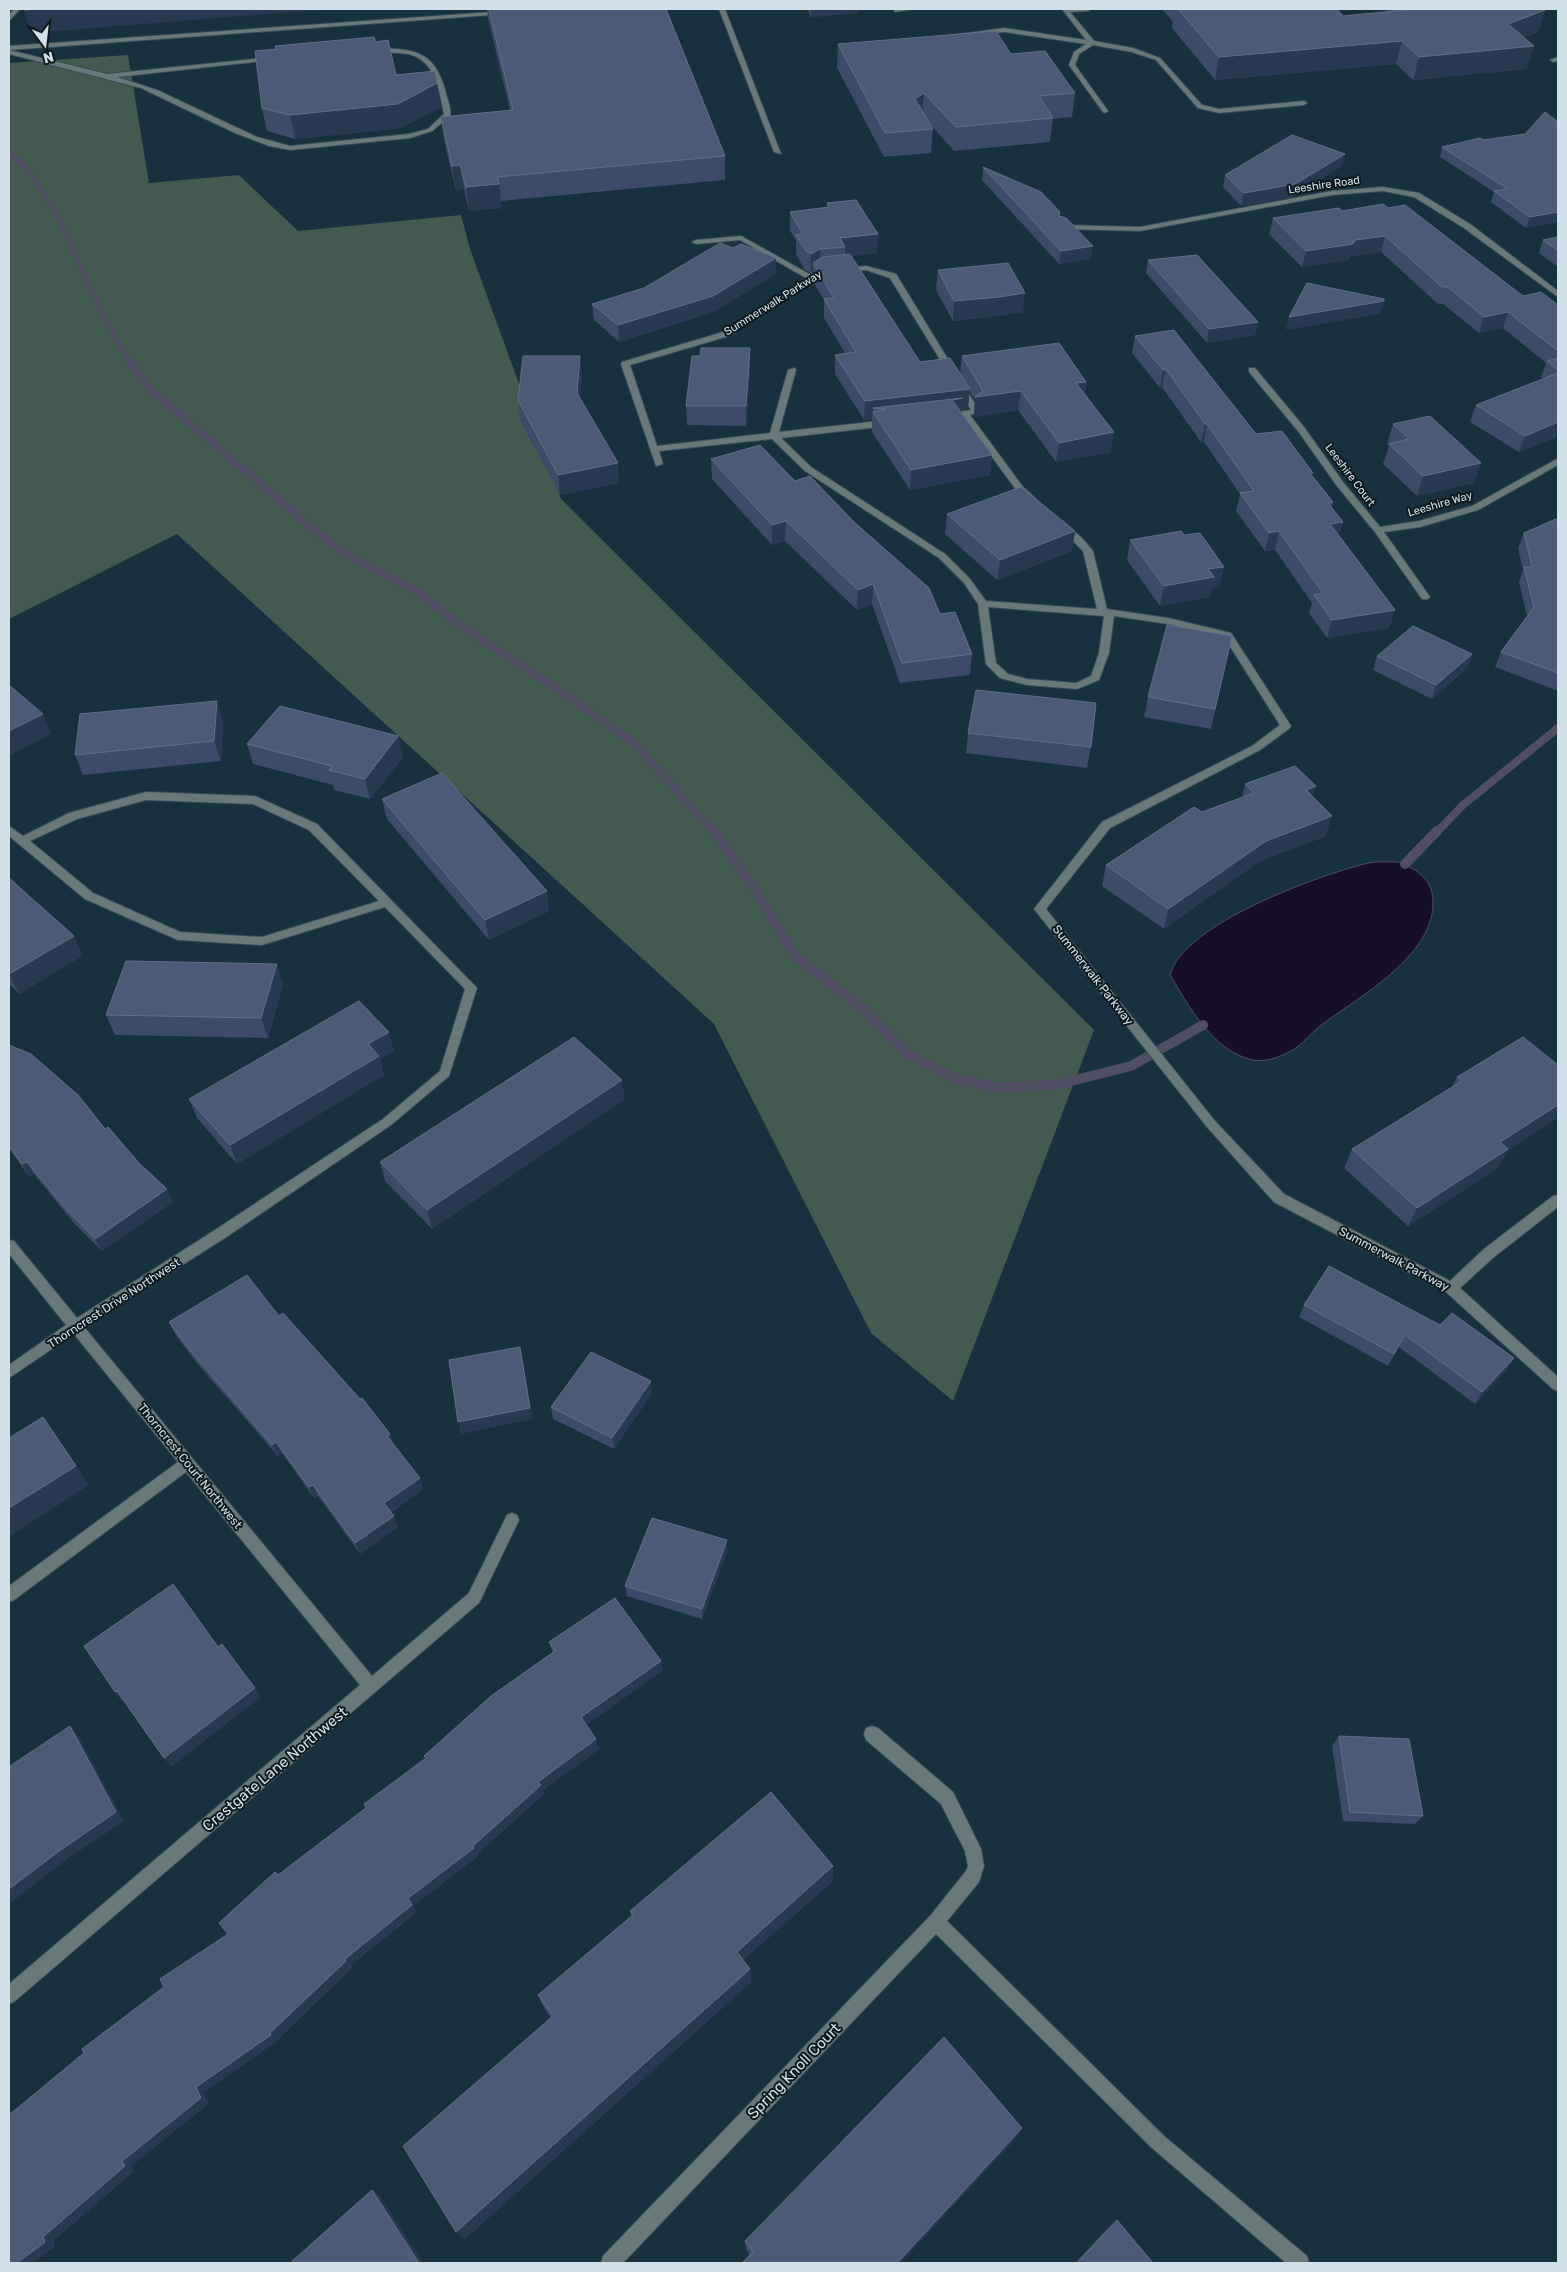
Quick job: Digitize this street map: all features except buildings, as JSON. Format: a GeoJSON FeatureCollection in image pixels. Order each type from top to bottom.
{"type":"FeatureCollection","features":[{"type":"Feature","properties":{"kind":"street"},"geometry":{"type":"LineString","coordinates":[[9,19],[17,9]]}},
{"type":"Feature","properties":{"kind":"street"},"geometry":{"type":"LineString","coordinates":[[722,9],[778,152]]}},
{"type":"Feature","properties":{"kind":"street"},"geometry":{"type":"LineString","coordinates":[[896,10],[911,9]]}},
{"type":"Feature","properties":{"kind":"street"},"geometry":{"type":"LineString","coordinates":[[1066,10],[1088,9]]}},
{"type":"Feature","properties":{"kind":"street"},"geometry":{"type":"LineString","coordinates":[[1066,10],[1092,43]]}},
{"type":"Feature","properties":{"kind":"street"},"geometry":{"type":"LineString","coordinates":[[9,48],[517,12]]}},
{"type":"Feature","properties":{"kind":"street"},"geometry":{"type":"LineString","coordinates":[[934,38],[1004,30],[1133,50],[1158,59],[1200,107],[1219,111],[1304,103]]}},
{"type":"Feature","properties":{"kind":"street"},"geometry":{"type":"LineString","coordinates":[[1092,43],[1076,53],[1072,65],[1106,111]]}},
{"type":"Feature","properties":{"kind":"street"},"geometry":{"type":"LineString","coordinates":[[9,52],[155,90],[252,138],[270,145],[290,148],[410,136],[430,130],[448,115],[438,72],[430,60],[406,51],[361,50]]}},
{"type":"Feature","properties":{"kind":"street"},"geometry":{"type":"LineString","coordinates":[[107,76],[283,57]]}},
{"type":"Feature","properties":{"kind":"street","name":"Leeshire Road"},"geometry":{"type":"LineString","coordinates":[[1062,227],[1140,229],[1332,193],[1383,189],[1416,195],[1431,204],[1467,226],[1558,295]]}},
{"type":"Feature","properties":{"kind":"street"},"geometry":{"type":"LineString","coordinates":[[696,242],[741,238],[811,278]]}},
{"type":"Feature","properties":{"kind":"street","name":"Summerwalk Parkway"},"geometry":{"type":"LineString","coordinates":[[659,464],[625,364],[726,334],[820,272],[866,268],[893,276],[976,412],[965,414]]}},
{"type":"Feature","properties":{"kind":"street"},"geometry":{"type":"LineString","coordinates":[[774,436],[792,370]]}},
{"type":"Feature","properties":{"kind":"street","name":"Leeshire Court"},"geometry":{"type":"LineString","coordinates":[[1252,370],[1302,429],[1340,484],[1378,530],[1425,597]]}},
{"type":"Feature","properties":{"kind":"street"},"geometry":{"type":"LineString","coordinates":[[936,417],[965,414],[1020,489],[1041,507]]}},
{"type":"Feature","properties":{"kind":"street"},"geometry":{"type":"LineString","coordinates":[[654,449],[701,442],[896,422]]}},
{"type":"Feature","properties":{"kind":"street"},"geometry":{"type":"LineString","coordinates":[[774,436],[808,469],[942,556],[967,581],[983,604],[991,664],[1004,676],[1027,682],[1077,686],[1095,678],[1104,653],[1110,615],[1105,613],[1088,551],[1078,539],[1055,520]]}},
{"type":"Feature","properties":{"kind":"street","name":"Leeshire Way"},"geometry":{"type":"LineString","coordinates":[[1378,530],[1420,524],[1475,508],[1558,462]]}},
{"type":"Feature","properties":{"kind":"street","name":"Summerwalk Parkway"},"geometry":{"type":"LineString","coordinates":[[983,604],[1148,616],[1194,625],[1228,636],[1286,726],[1256,748],[1106,825],[1040,908],[1211,1124],[1279,1198],[1451,1288],[1558,1385]]}},
{"type":"Feature","properties":{"kind":"street"},"geometry":{"type":"LineString","coordinates":[[9,830],[89,896],[178,936],[262,941],[386,902],[314,827],[255,800],[146,796],[73,816],[23,840]]}},
{"type":"Feature","properties":{"kind":"street","name":"Thorncrest Drive Northwest"},"geometry":{"type":"LineString","coordinates":[[9,1372],[75,1326],[220,1234],[387,1122],[445,1073],[470,988],[386,902]]}},
{"type":"Feature","properties":{"kind":"street"},"geometry":{"type":"LineString","coordinates":[[1451,1288],[1489,1252],[1558,1200]]}},
{"type":"Feature","properties":{"kind":"street","name":"Thorncrest Court Northwest"},"geometry":{"type":"LineString","coordinates":[[9,1245],[371,1687]]}},
{"type":"Feature","properties":{"kind":"street"},"geometry":{"type":"LineString","coordinates":[[9,1595],[188,1463]]}},
{"type":"Feature","properties":{"kind":"street","name":"Crestgate Lane Northwest"},"geometry":{"type":"LineString","coordinates":[[9,1995],[474,1598],[512,1520]]}},
{"type":"Feature","properties":{"kind":"street","name":"Spring Knoll Court"},"geometry":{"type":"LineString","coordinates":[[610,2263],[936,1922],[973,1876],[976,1866],[973,1849],[947,1798],[872,1734]]}},
{"type":"Feature","properties":{"kind":"street"},"geometry":{"type":"LineString","coordinates":[[936,1922],[1158,2142],[1300,2263]]}},
{"type":"Feature","properties":{"kind":"green space"},"geometry":{"type":"Polygon","coordinates":[[[128,55],[149,183],[239,175],[298,231],[461,215],[470,249],[561,499],[1094,1030],[953,1401],[871,1333],[714,1024],[177,534],[9,619],[9,63],[128,55]]]}},
{"type":"Feature","properties":{"kind":"shaded area"},"geometry":{"type":"Polygon","coordinates":[[[1371,862],[1398,862],[1424,877],[1431,889],[1433,904],[1430,923],[1421,941],[1392,973],[1285,1054],[1267,1060],[1253,1060],[1226,1048],[1194,1014],[1170,975],[1180,956],[1200,938],[1225,920],[1256,904],[1287,890],[1346,869],[1371,862]]]}},
{"type":"Feature","properties":{"kind":"waterway"},"geometry":{"type":"LineString","coordinates":[[10,153],[36,181],[49,202],[104,315],[129,360]]}},
{"type":"Feature","properties":{"kind":"waterway"},"geometry":{"type":"LineString","coordinates":[[128,359],[150,389],[319,534],[351,557],[415,590],[458,624],[571,698],[635,744],[715,833]]}},
{"type":"Feature","properties":{"kind":"waterway"},"geometry":{"type":"LineString","coordinates":[[1436,833],[1463,805],[1558,728]]}},
{"type":"Feature","properties":{"kind":"waterway"},"geometry":{"type":"LineString","coordinates":[[714,831],[755,889],[794,955],[867,1012],[906,1053],[953,1078],[999,1088],[1059,1084],[1131,1066],[1203,1025]]}},
{"type":"Feature","properties":{"kind":"waterway"},"geometry":{"type":"LineString","coordinates":[[1405,864],[1437,831]]}}]}
